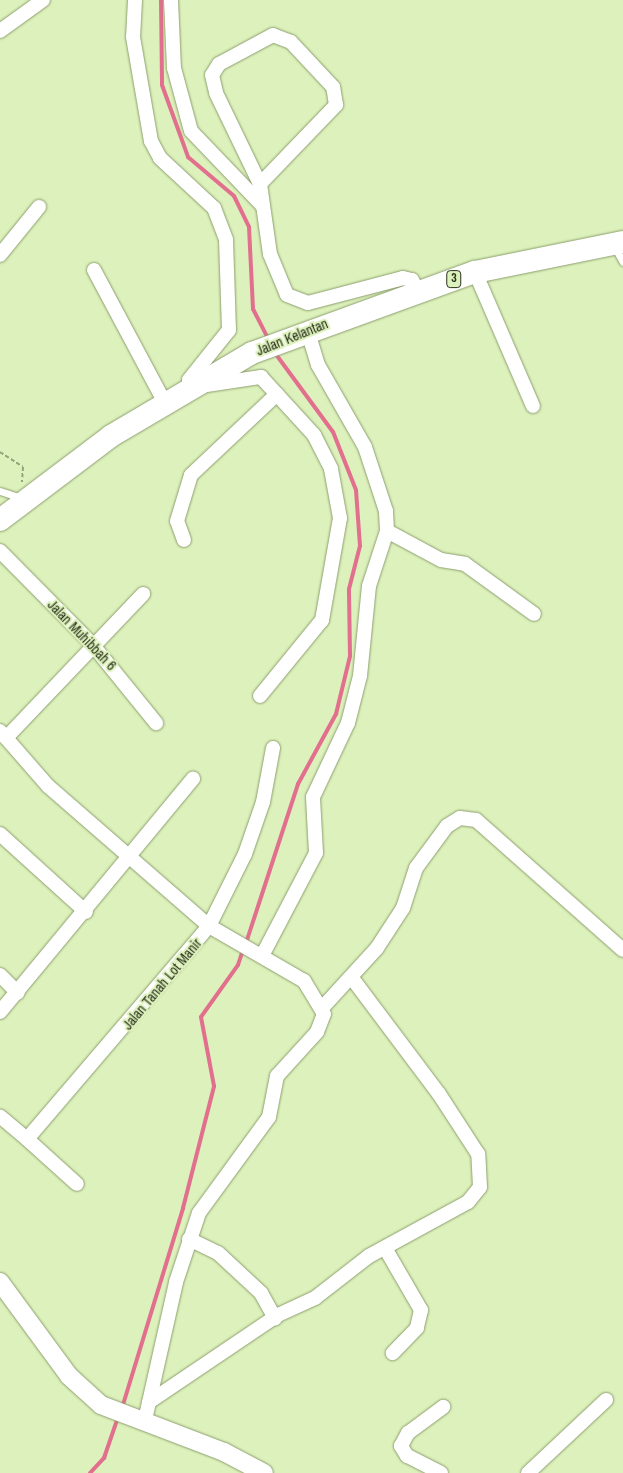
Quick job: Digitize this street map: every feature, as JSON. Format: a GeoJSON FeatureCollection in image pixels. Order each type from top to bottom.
{"type":"FeatureCollection","features":[{"type":"Feature","properties":{"kind":"highway","name":"Jalan Kelantan"},"geometry":{"type":"LineString","coordinates":[[0,520],[25,499],[165,404],[252,353],[299,333],[417,290],[475,272],[619,249]]}},
{"type":"Feature","properties":{"kind":"street"},"geometry":{"type":"LineString","coordinates":[[0,31],[44,0]]}},
{"type":"Feature","properties":{"kind":"street"},"geometry":{"type":"LineString","coordinates":[[135,0],[134,44],[151,141],[160,158],[214,208],[226,240],[229,330],[189,380],[193,386],[211,388],[252,375],[261,377],[314,436],[331,468],[340,518],[340,541],[322,620],[260,696]]}},
{"type":"Feature","properties":{"kind":"street"},"geometry":{"type":"LineString","coordinates":[[171,0],[174,68],[191,132],[263,205]]}},
{"type":"Feature","properties":{"kind":"street"},"geometry":{"type":"LineString","coordinates":[[260,184],[336,105],[333,87],[291,42],[273,35],[219,64],[212,75],[216,93],[260,184],[270,254],[287,295],[297,302],[308,303],[403,278],[412,280],[417,290]]}},
{"type":"Feature","properties":{"kind":"street"},"geometry":{"type":"LineString","coordinates":[[0,255],[39,207]]}},
{"type":"Feature","properties":{"kind":"street"},"geometry":{"type":"LineString","coordinates":[[94,270],[165,404]]}},
{"type":"Feature","properties":{"kind":"street"},"geometry":{"type":"LineString","coordinates":[[475,272],[533,406]]}},
{"type":"Feature","properties":{"kind":"street"},"geometry":{"type":"LineString","coordinates":[[259,952],[316,853],[313,797],[348,723],[360,676],[369,586],[387,531],[386,511],[365,447],[299,333]]}},
{"type":"Feature","properties":{"kind":"street"},"geometry":{"type":"LineString","coordinates":[[184,540],[177,522],[191,475],[277,394]]}},
{"type":"Feature","properties":{"kind":"street"},"geometry":{"type":"LineString","coordinates":[[387,531],[441,560],[474,569],[534,614]]}},
{"type":"Feature","properties":{"kind":"street","name":"Jalan Muhibbah 6"},"geometry":{"type":"LineString","coordinates":[[0,551],[92,644],[156,723]]}},
{"type":"Feature","properties":{"kind":"street"},"geometry":{"type":"LineString","coordinates":[[3,735],[143,594]]}},
{"type":"Feature","properties":{"kind":"street","name":"Jalan Tanah Lot Manir"},"geometry":{"type":"LineString","coordinates":[[3,735],[48,786],[128,859],[209,926],[26,1139]]}},
{"type":"Feature","properties":{"kind":"street"},"geometry":{"type":"LineString","coordinates":[[273,748],[263,802],[245,854],[209,926],[259,952],[304,981],[321,1003]]}},
{"type":"Feature","properties":{"kind":"street"},"geometry":{"type":"LineString","coordinates":[[0,1012],[86,912],[193,779]]}},
{"type":"Feature","properties":{"kind":"street"},"geometry":{"type":"LineString","coordinates":[[141,1419],[149,1402],[189,1239],[211,1193],[269,1116],[273,1083],[317,1032],[321,1003],[352,978],[403,908],[416,868],[447,826],[460,818],[476,820],[623,950]]}},
{"type":"Feature","properties":{"kind":"street"},"geometry":{"type":"LineString","coordinates":[[0,834],[86,912]]}},
{"type":"Feature","properties":{"kind":"street"},"geometry":{"type":"LineString","coordinates":[[0,975],[18,992]]}},
{"type":"Feature","properties":{"kind":"street"},"geometry":{"type":"LineString","coordinates":[[149,1402],[275,1318],[314,1298],[385,1248],[468,1202],[480,1187],[482,1172],[478,1154],[440,1094],[352,978]]}},
{"type":"Feature","properties":{"kind":"street"},"geometry":{"type":"LineString","coordinates":[[0,1116],[77,1184]]}},
{"type":"Feature","properties":{"kind":"street"},"geometry":{"type":"LineString","coordinates":[[189,1239],[218,1253],[261,1293],[275,1318]]}},
{"type":"Feature","properties":{"kind":"street"},"geometry":{"type":"LineString","coordinates":[[385,1248],[421,1310],[417,1328],[393,1353]]}},
{"type":"Feature","properties":{"kind":"street"},"geometry":{"type":"LineString","coordinates":[[0,1282],[69,1376],[101,1405],[141,1419],[264,1473]]}},
{"type":"Feature","properties":{"kind":"street"},"geometry":{"type":"LineString","coordinates":[[528,1473],[606,1400]]}},
{"type":"Feature","properties":{"kind":"street"},"geometry":{"type":"LineString","coordinates":[[441,1473],[407,1456],[401,1446],[408,1433],[443,1407]]}},
{"type":"Feature","properties":{"kind":"lane"},"geometry":{"type":"LineString","coordinates":[[0,492],[25,499]]}},
{"type":"Feature","properties":{"kind":"path"},"geometry":{"type":"LineString","coordinates":[[0,452],[23,467],[25,499]]}},
{"type":"Feature","properties":{"kind":"waterway"},"geometry":{"type":"LineString","coordinates":[[161,0],[162,85],[188,157],[234,196],[249,227],[253,309],[269,340]]}},
{"type":"Feature","properties":{"kind":"waterway"},"geometry":{"type":"LineString","coordinates":[[246,943],[298,784],[336,714],[350,656],[349,589],[360,546],[356,490],[333,432],[275,353]]}},
{"type":"Feature","properties":{"kind":"waterway"},"geometry":{"type":"LineString","coordinates":[[122,1408],[183,1208],[214,1086],[201,1017],[238,965],[243,950]]}},
{"type":"Feature","properties":{"kind":"waterway"},"geometry":{"type":"LineString","coordinates":[[90,1473],[104,1458],[118,1417]]}}]}
